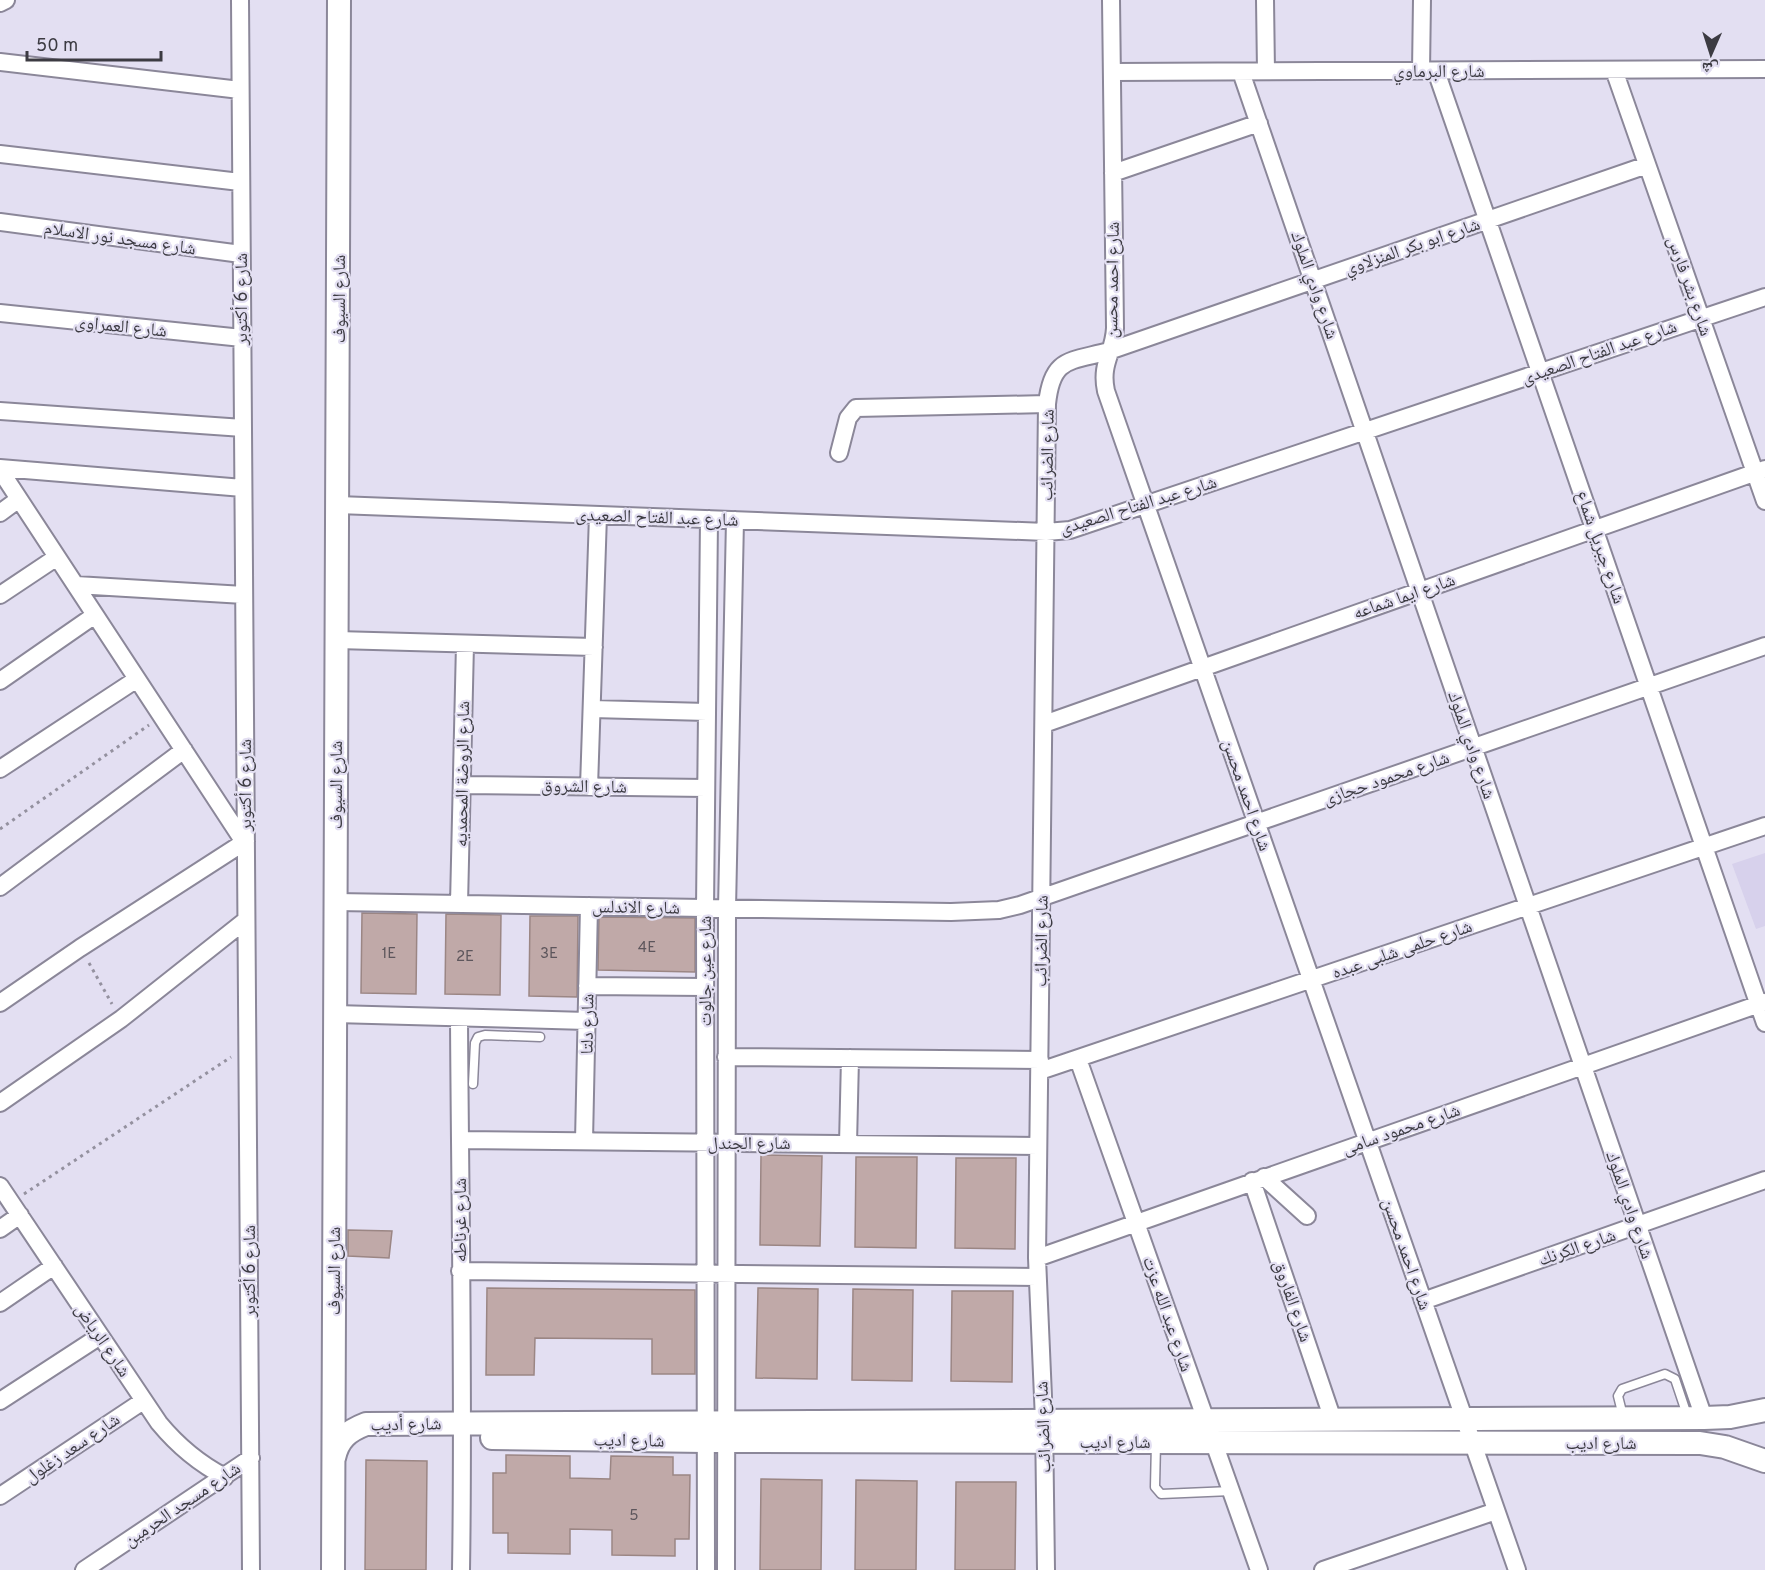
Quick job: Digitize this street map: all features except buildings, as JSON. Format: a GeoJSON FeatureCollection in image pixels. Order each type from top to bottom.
{"type":"FeatureCollection","features":[{"type":"Feature","properties":{"kind":"main road","name":"شارع السيوف"},"geometry":{"type":"LineString","coordinates":[[333,1570],[339,0]]}},
{"type":"Feature","properties":{"kind":"main road","name":"شارع اديب"},"geometry":{"type":"LineString","coordinates":[[463,1431],[1044,1431],[1206,1420],[1696,1418],[1730,1417],[1765,1410]]}},
{"type":"Feature","properties":{"kind":"main road","name":"شارع أديب"},"geometry":{"type":"LineString","coordinates":[[333,1461],[342,1437],[366,1424],[463,1431]]}},
{"type":"Feature","properties":{"kind":"main road","name":"شارع اديب"},"geometry":{"type":"LineString","coordinates":[[1044,1431],[1156,1442],[1700,1443],[1725,1447],[1765,1461]]}},
{"type":"Feature","properties":{"kind":"street"},"geometry":{"type":"LineString","coordinates":[[0,3],[6,0]]}},
{"type":"Feature","properties":{"kind":"street","name":"شارع 6 أكتوبر"},"geometry":{"type":"LineString","coordinates":[[240,0],[251,1570]]}},
{"type":"Feature","properties":{"kind":"street","name":"شارع احمد محسن"},"geometry":{"type":"LineString","coordinates":[[1111,0],[1115,328],[1104,371],[1106,391],[1517,1570]]}},
{"type":"Feature","properties":{"kind":"street"},"geometry":{"type":"LineString","coordinates":[[1265,0],[1266,71]]}},
{"type":"Feature","properties":{"kind":"street"},"geometry":{"type":"LineString","coordinates":[[1422,0],[1429,71]]}},
{"type":"Feature","properties":{"kind":"street"},"geometry":{"type":"LineString","coordinates":[[0,62],[240,90]]}},
{"type":"Feature","properties":{"kind":"street","name":"شارع البرماوي"},"geometry":{"type":"LineString","coordinates":[[1113,72],[1765,69]]}},
{"type":"Feature","properties":{"kind":"street","name":"شارع بشر فارس"},"geometry":{"type":"LineString","coordinates":[[1614,70],[1701,318],[1760,471],[1765,501]]}},
{"type":"Feature","properties":{"kind":"street","name":"شارع جبريل شماع"},"geometry":{"type":"LineString","coordinates":[[1429,71],[1488,220],[1704,847],[1762,1003],[1765,1023]]}},
{"type":"Feature","properties":{"kind":"street","name":"شارع وادي الملوك"},"geometry":{"type":"LineString","coordinates":[[1241,72],[1638,1225],[1696,1418]]}},
{"type":"Feature","properties":{"kind":"street"},"geometry":{"type":"LineString","coordinates":[[1113,173],[1259,123]]}},
{"type":"Feature","properties":{"kind":"street"},"geometry":{"type":"LineString","coordinates":[[0,154],[240,182]]}},
{"type":"Feature","properties":{"kind":"street","name":"شارع ابو بكر المنزلاوي"},"geometry":{"type":"LineString","coordinates":[[1109,351],[1647,165]]}},
{"type":"Feature","properties":{"kind":"street","name":"شارع مسجد نور الاسلام"},"geometry":{"type":"LineString","coordinates":[[0,222],[241,254]]}},
{"type":"Feature","properties":{"kind":"street","name":"شارع عبد الفتاح الصعيدى"},"geometry":{"type":"LineString","coordinates":[[338,505],[1046,532],[1070,530],[1765,297]]}},
{"type":"Feature","properties":{"kind":"street","name":"شارع العمراوى"},"geometry":{"type":"LineString","coordinates":[[0,313],[242,338]]}},
{"type":"Feature","properties":{"kind":"street","name":"شارع الضرائب"},"geometry":{"type":"LineString","coordinates":[[1046,1570],[1044,1431],[1037,1258],[1047,404],[1049,384],[1061,366],[1109,351]]}},
{"type":"Feature","properties":{"kind":"street"},"geometry":{"type":"LineString","coordinates":[[839,453],[848,418],[856,408],[1047,404]]}},
{"type":"Feature","properties":{"kind":"street"},"geometry":{"type":"LineString","coordinates":[[0,411],[243,428]]}},
{"type":"Feature","properties":{"kind":"street"},"geometry":{"type":"LineString","coordinates":[[0,469],[243,488]]}},
{"type":"Feature","properties":{"kind":"street"},"geometry":{"type":"LineString","coordinates":[[0,469],[245,841],[0,1003]]}},
{"type":"Feature","properties":{"kind":"street","name":"شارع ايما شماعه"},"geometry":{"type":"LineString","coordinates":[[1044,724],[1760,471]]}},
{"type":"Feature","properties":{"kind":"street"},"geometry":{"type":"LineString","coordinates":[[0,513],[19,500]]}},
{"type":"Feature","properties":{"kind":"street"},"geometry":{"type":"LineString","coordinates":[[590,787],[598,515]]}},
{"type":"Feature","properties":{"kind":"street","name":"شارع عين جالوت"},"geometry":{"type":"LineString","coordinates":[[709,519],[705,908],[705,1274],[715,1431]]}},
{"type":"Feature","properties":{"kind":"street","name":"شارع عين جالوت"},"geometry":{"type":"LineString","coordinates":[[715,1431],[726,1274],[727,909],[735,520]]}},
{"type":"Feature","properties":{"kind":"street"},"geometry":{"type":"LineString","coordinates":[[0,596],[57,557]]}},
{"type":"Feature","properties":{"kind":"street"},"geometry":{"type":"LineString","coordinates":[[76,585],[244,595]]}},
{"type":"Feature","properties":{"kind":"street"},"geometry":{"type":"LineString","coordinates":[[0,681],[95,615]]}},
{"type":"Feature","properties":{"kind":"street"},"geometry":{"type":"LineString","coordinates":[[337,640],[594,647]]}},
{"type":"Feature","properties":{"kind":"street","name":"شارع الروضة المحمديه"},"geometry":{"type":"LineString","coordinates":[[459,904],[465,644]]}},
{"type":"Feature","properties":{"kind":"street","name":"شارع محمود حجازى"},"geometry":{"type":"LineString","coordinates":[[1042,898],[1765,646]]}},
{"type":"Feature","properties":{"kind":"street"},"geometry":{"type":"LineString","coordinates":[[0,769],[137,678]]}},
{"type":"Feature","properties":{"kind":"street"},"geometry":{"type":"LineString","coordinates":[[592,709],[707,712]]}},
{"type":"Feature","properties":{"kind":"street"},"geometry":{"type":"LineString","coordinates":[[0,887],[184,750]]}},
{"type":"Feature","properties":{"kind":"street","name":"شارع الشروق"},"geometry":{"type":"LineString","coordinates":[[462,785],[706,788]]}},
{"type":"Feature","properties":{"kind":"street","name":"شارع حلمى شلبى عبده"},"geometry":{"type":"LineString","coordinates":[[726,1057],[850,1058],[1040,1066],[1078,1059],[1765,826]]}},
{"type":"Feature","properties":{"kind":"street","name":"شارع الاندلس"},"geometry":{"type":"LineString","coordinates":[[336,903],[980,912],[1010,908],[1042,898]]}},
{"type":"Feature","properties":{"kind":"street","name":"شارع دلتا"},"geometry":{"type":"LineString","coordinates":[[584,1141],[589,906]]}},
{"type":"Feature","properties":{"kind":"street"},"geometry":{"type":"LineString","coordinates":[[0,1103],[121,1019],[246,920]]}},
{"type":"Feature","properties":{"kind":"street"},"geometry":{"type":"LineString","coordinates":[[587,986],[705,987]]}},
{"type":"Feature","properties":{"kind":"street","name":"شارع محمود سامى"},"geometry":{"type":"LineString","coordinates":[[1037,1258],[1762,1003]]}},
{"type":"Feature","properties":{"kind":"street"},"geometry":{"type":"LineString","coordinates":[[335,1014],[459,1017],[527,1028],[587,1021]]}},
{"type":"Feature","properties":{"kind":"street","name":"شارع غرناطه"},"geometry":{"type":"LineString","coordinates":[[459,1017],[463,1431],[461,1570]]}},
{"type":"Feature","properties":{"kind":"street"},"geometry":{"type":"LineString","coordinates":[[849,1144],[850,1058]]}},
{"type":"Feature","properties":{"kind":"street","name":"شارع عبد الله عزت"},"geometry":{"type":"LineString","coordinates":[[1078,1059],[1259,1570]]}},
{"type":"Feature","properties":{"kind":"street","name":"شارع الجندل"},"geometry":{"type":"LineString","coordinates":[[460,1140],[1038,1146]]}},
{"type":"Feature","properties":{"kind":"street"},"geometry":{"type":"LineString","coordinates":[[1258,1179],[1307,1216]]}},
{"type":"Feature","properties":{"kind":"street","name":"شارع الفاروق"},"geometry":{"type":"LineString","coordinates":[[1258,1179],[1333,1420]]}},
{"type":"Feature","properties":{"kind":"street","name":"شارع الكرنك"},"geometry":{"type":"LineString","coordinates":[[1423,1301],[1765,1180]]}},
{"type":"Feature","properties":{"kind":"street","name":"شارع الرياض"},"geometry":{"type":"LineString","coordinates":[[0,1186],[143,1401],[173,1440],[208,1468],[225,1477]]}},
{"type":"Feature","properties":{"kind":"street"},"geometry":{"type":"LineString","coordinates":[[0,1229],[16,1209]]}},
{"type":"Feature","properties":{"kind":"street"},"geometry":{"type":"LineString","coordinates":[[0,1303],[54,1266]]}},
{"type":"Feature","properties":{"kind":"street"},"geometry":{"type":"LineString","coordinates":[[460,1271],[1037,1277]]}},
{"type":"Feature","properties":{"kind":"street"},"geometry":{"type":"LineString","coordinates":[[0,1401],[100,1336]]}},
{"type":"Feature","properties":{"kind":"street","name":"شارع سعد زغلول"},"geometry":{"type":"LineString","coordinates":[[0,1496],[143,1401]]}},
{"type":"Feature","properties":{"kind":"street"},"geometry":{"type":"LineString","coordinates":[[706,1570],[715,1431]]}},
{"type":"Feature","properties":{"kind":"street"},"geometry":{"type":"LineString","coordinates":[[715,1431],[726,1570]]}},
{"type":"Feature","properties":{"kind":"street","name":"شارع مسجد الحرمين"},"geometry":{"type":"LineString","coordinates":[[84,1570],[251,1458]]}},
{"type":"Feature","properties":{"kind":"street"},"geometry":{"type":"LineString","coordinates":[[1323,1570],[1496,1511]]}},
{"type":"Feature","properties":{"kind":"lane"},"geometry":{"type":"LineString","coordinates":[[474,1084],[475,1043],[478,1037],[527,1028],[540,1037]]}},
{"type":"Feature","properties":{"kind":"lane"},"geometry":{"type":"LineString","coordinates":[[1624,1419],[1618,1400],[1620,1391],[1665,1374],[1675,1379],[1696,1418]]}},
{"type":"Feature","properties":{"kind":"lane"},"geometry":{"type":"LineString","coordinates":[[1156,1442],[1155,1487],[1158,1493],[1231,1491]]}},
{"type":"Feature","properties":{"kind":"path"},"geometry":{"type":"LineString","coordinates":[[0,829],[162,716]]}},
{"type":"Feature","properties":{"kind":"path"},"geometry":{"type":"LineString","coordinates":[[80,948],[121,1019]]}},
{"type":"Feature","properties":{"kind":"path"},"geometry":{"type":"LineString","coordinates":[[16,1209],[247,1046]]}},
{"type":"Feature","properties":{"kind":"shaded area"},"geometry":{"type":"Polygon","coordinates":[[[1765,853],[1765,926],[1756,929],[1732,864],[1765,853]]]}}]}
